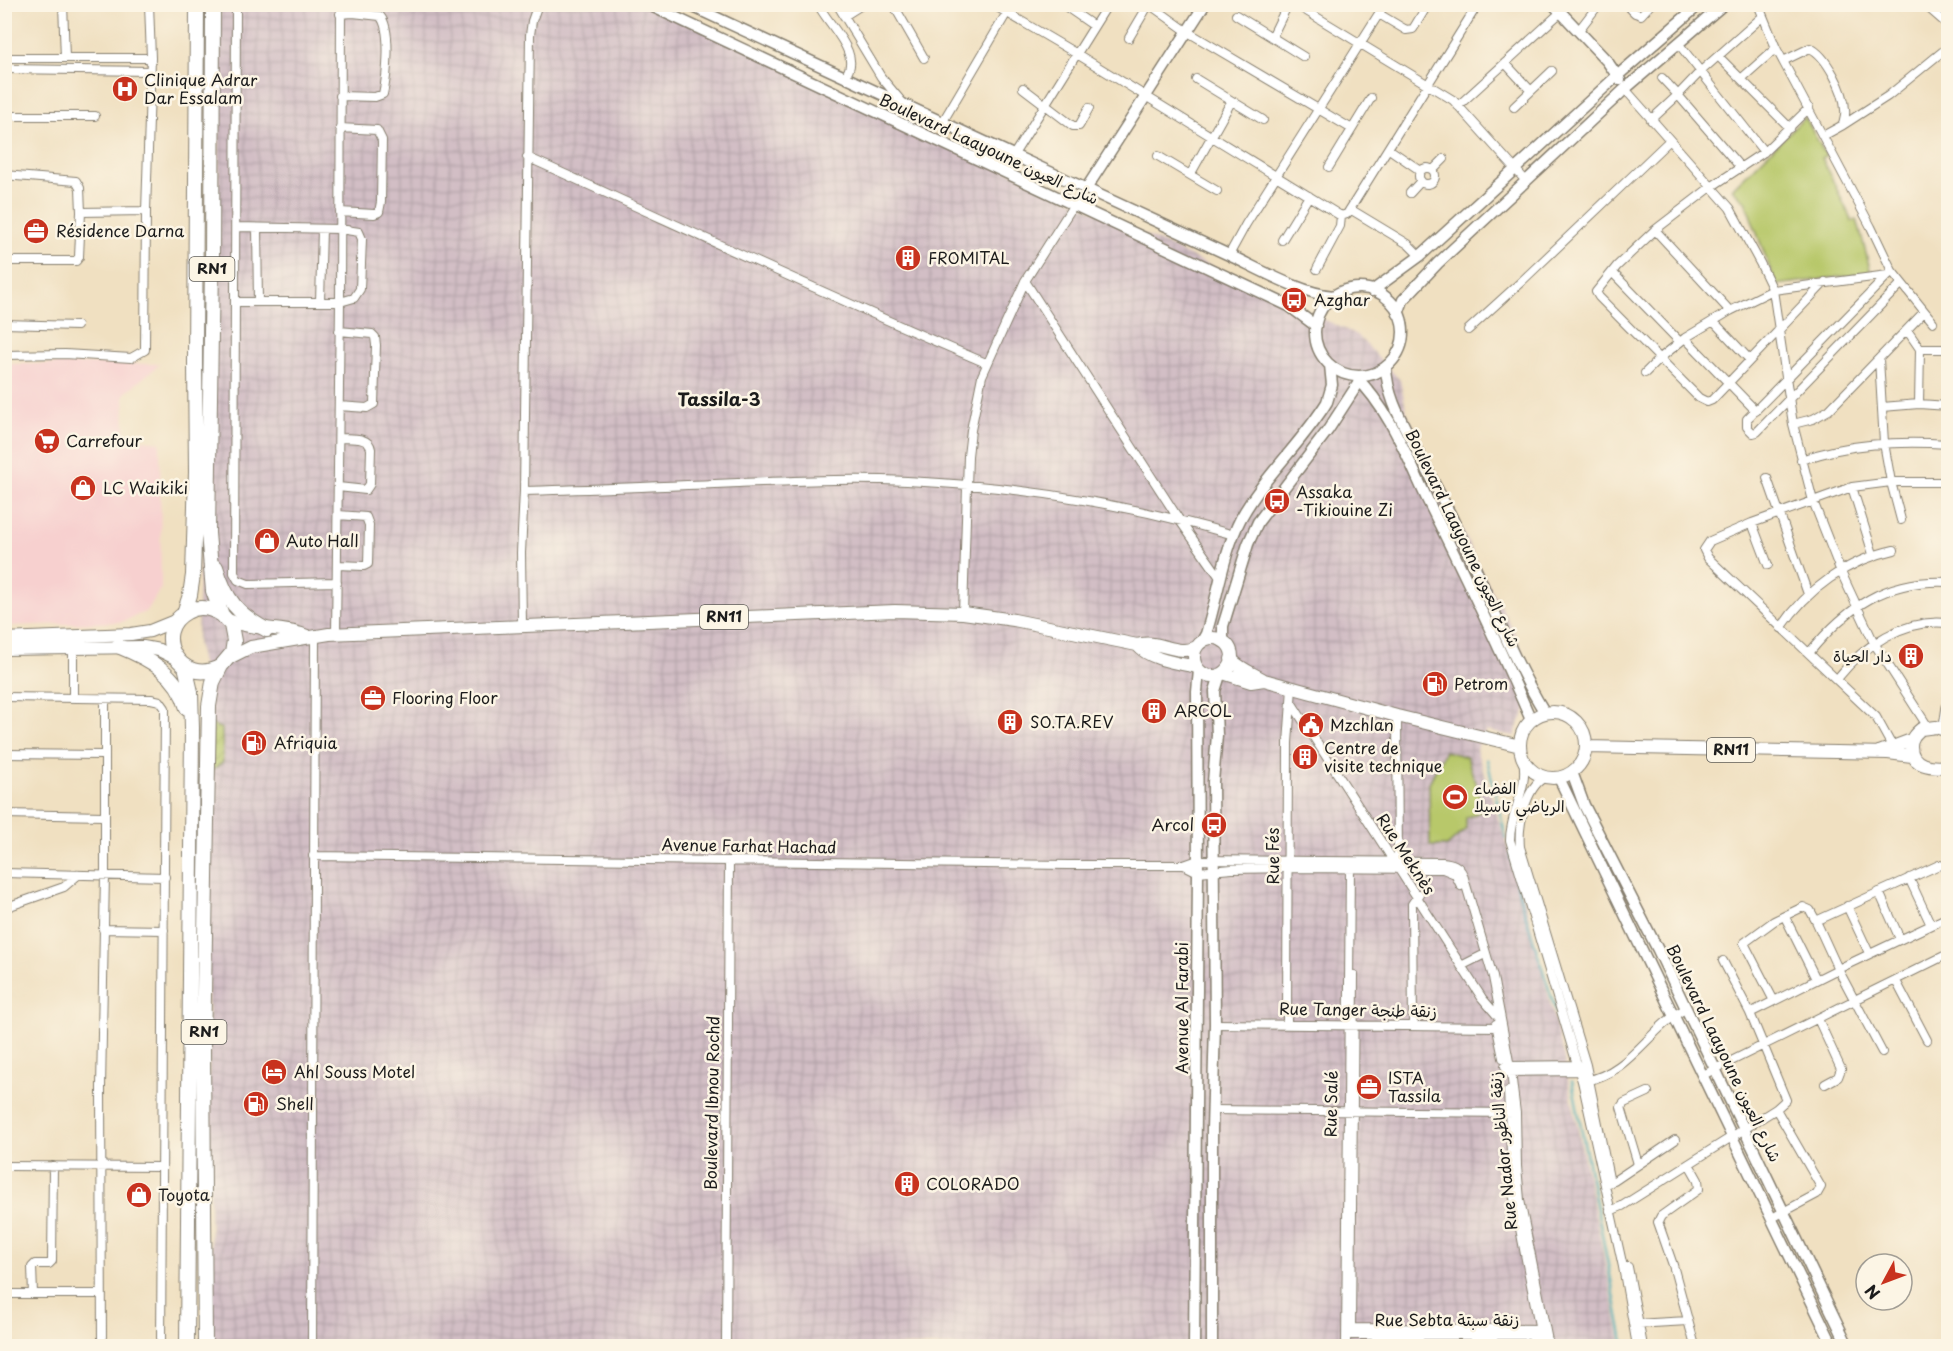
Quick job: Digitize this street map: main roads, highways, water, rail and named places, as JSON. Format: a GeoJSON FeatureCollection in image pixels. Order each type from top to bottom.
{"type":"FeatureCollection","features":[{"type":"Feature","properties":{"kind":"highway","name":"RN1"},"geometry":{"type":"LineString","coordinates":[[187,1347],[192,728],[191,692],[181,662],[173,653],[170,639],[193,575],[196,471],[197,4]]}},
{"type":"Feature","properties":{"kind":"highway","name":"RN1"},"geometry":{"type":"LineString","coordinates":[[205,1347],[203,1050],[209,706],[213,682],[234,641],[233,630],[213,591],[208,533],[213,4]]}},
{"type":"Feature","properties":{"kind":"highway"},"geometry":{"type":"LineString","coordinates":[[208,533],[220,580],[227,595],[241,614],[267,630]]}},
{"type":"Feature","properties":{"kind":"highway"},"geometry":{"type":"LineString","coordinates":[[180,616],[199,608],[207,608],[225,617]]}},
{"type":"Feature","properties":{"kind":"highway"},"geometry":{"type":"LineString","coordinates":[[118,646],[141,655],[158,665],[170,676],[186,702],[192,728]]}},
{"type":"Feature","properties":{"kind":"highway"},"geometry":{"type":"LineString","coordinates":[[181,662],[191,670],[204,672],[225,662]]}},
{"type":"Feature","properties":{"kind":"main road","name":"RN11"},"geometry":{"type":"LineString","coordinates":[[225,662],[251,647],[311,636],[336,634],[895,610],[963,613],[1014,620],[1137,645],[1151,654],[1198,668],[1207,675],[1221,674],[1251,682],[1264,680]]}},
{"type":"Feature","properties":{"kind":"main road"},"geometry":{"type":"LineString","coordinates":[[4,649],[141,633],[159,628],[180,616]]}},
{"type":"Feature","properties":{"kind":"main road","name":"RN11"},"geometry":{"type":"LineString","coordinates":[[225,617],[242,626],[311,636]]}},
{"type":"Feature","properties":{"kind":"main road"},"geometry":{"type":"LineString","coordinates":[[4,639],[150,648],[181,662]]}},
{"type":"Feature","properties":{"kind":"main road","name":"RN11"},"geometry":{"type":"LineString","coordinates":[[1137,645],[1145,643],[1184,651],[1212,639],[1223,642],[1229,648],[1231,659],[1240,668],[1252,672],[1291,695],[1397,716],[1520,746]]}},
{"type":"Feature","properties":{"kind":"main road"},"geometry":{"type":"LineString","coordinates":[[1198,668],[1194,658],[1199,645]]}},
{"type":"Feature","properties":{"kind":"main road"},"geometry":{"type":"LineString","coordinates":[[1221,674],[1230,665],[1231,659]]}},
{"type":"Feature","properties":{"kind":"main road"},"geometry":{"type":"LineString","coordinates":[[1545,713],[1562,714],[1577,723],[1585,738],[1586,747],[1584,757],[1572,772],[1559,778],[1545,777],[1528,768],[1523,760],[1520,746],[1525,727],[1531,720],[1545,713]]}},
{"type":"Feature","properties":{"kind":"main road","name":"RN11"},"geometry":{"type":"LineString","coordinates":[[1877,753],[1911,740],[1921,729],[1928,727],[1946,730]]}},
{"type":"Feature","properties":{"kind":"main road"},"geometry":{"type":"LineString","coordinates":[[1911,740],[1912,756]]}},
{"type":"Feature","properties":{"kind":"main road","name":"RN11"},"geometry":{"type":"LineString","coordinates":[[1586,747],[1877,753],[1912,756],[1926,766],[1948,766]]}},
{"type":"Feature","properties":{"kind":"waterway"},"geometry":{"type":"LineString","coordinates":[[1487,759],[1506,838]]}},
{"type":"Feature","properties":{"kind":"waterway"},"geometry":{"type":"LineString","coordinates":[[1510,853],[1521,901],[1567,1052]]}},
{"type":"Feature","properties":{"kind":"waterway"},"geometry":{"type":"LineString","coordinates":[[1572,1081],[1624,1346]]}},
{"type":"Feature","properties":{"kind":"place","name":"Clinique Adrar Dar Essalam"},"geometry":{"type":"Point","coordinates":[125,89]}},
{"type":"Feature","properties":{"kind":"place","name":"Résidence Darna"},"geometry":{"type":"Point","coordinates":[36,231]}},
{"type":"Feature","properties":{"kind":"place","name":"FROMITAL"},"geometry":{"type":"Point","coordinates":[908,258]}},
{"type":"Feature","properties":{"kind":"place","name":"Azghar"},"geometry":{"type":"Point","coordinates":[1294,300]}},
{"type":"Feature","properties":{"kind":"place","name":"Carrefour"},"geometry":{"type":"Point","coordinates":[47,441]}},
{"type":"Feature","properties":{"kind":"place","name":"LC Waikiki"},"geometry":{"type":"Point","coordinates":[83,488]}},
{"type":"Feature","properties":{"kind":"place","name":"Assaka -Tikiouine Zi"},"geometry":{"type":"Point","coordinates":[1277,501]}},
{"type":"Feature","properties":{"kind":"place","name":"Auto Hall"},"geometry":{"type":"Point","coordinates":[267,541]}},
{"type":"Feature","properties":{"kind":"place","name":"دار الحياة"},"geometry":{"type":"Point","coordinates":[1911,656]}},
{"type":"Feature","properties":{"kind":"place","name":"Petrom"},"geometry":{"type":"Point","coordinates":[1435,684]}},
{"type":"Feature","properties":{"kind":"place","name":"Flooring Floor"},"geometry":{"type":"Point","coordinates":[373,698]}},
{"type":"Feature","properties":{"kind":"place","name":"ARCOL"},"geometry":{"type":"Point","coordinates":[1154,711]}},
{"type":"Feature","properties":{"kind":"place","name":"SO.TA.REV"},"geometry":{"type":"Point","coordinates":[1010,722]}},
{"type":"Feature","properties":{"kind":"place","name":"Mzchlan"},"geometry":{"type":"Point","coordinates":[1311,725]}},
{"type":"Feature","properties":{"kind":"place","name":"Afriquia"},"geometry":{"type":"Point","coordinates":[254,743]}},
{"type":"Feature","properties":{"kind":"place","name":"Centre de visite technique"},"geometry":{"type":"Point","coordinates":[1305,757]}},
{"type":"Feature","properties":{"kind":"place","name":"الفضاء الرياضي تاسيلا"},"geometry":{"type":"Point","coordinates":[1455,797]}},
{"type":"Feature","properties":{"kind":"place","name":"Arcol"},"geometry":{"type":"Point","coordinates":[1214,825]}},
{"type":"Feature","properties":{"kind":"place","name":"Ahl Souss Motel"},"geometry":{"type":"Point","coordinates":[274,1072]}},
{"type":"Feature","properties":{"kind":"place","name":"ISTA Tassila"},"geometry":{"type":"Point","coordinates":[1369,1087]}},
{"type":"Feature","properties":{"kind":"place","name":"Shell"},"geometry":{"type":"Point","coordinates":[256,1104]}},
{"type":"Feature","properties":{"kind":"place","name":"COLORADO"},"geometry":{"type":"Point","coordinates":[907,1184]}},
{"type":"Feature","properties":{"kind":"place","name":"Toyota"},"geometry":{"type":"Point","coordinates":[139,1195]}},
{"type":"Feature","properties":{"kind":"district","name":"Tassila-3"},"geometry":{"type":"Point","coordinates":[719,400]}}]}
